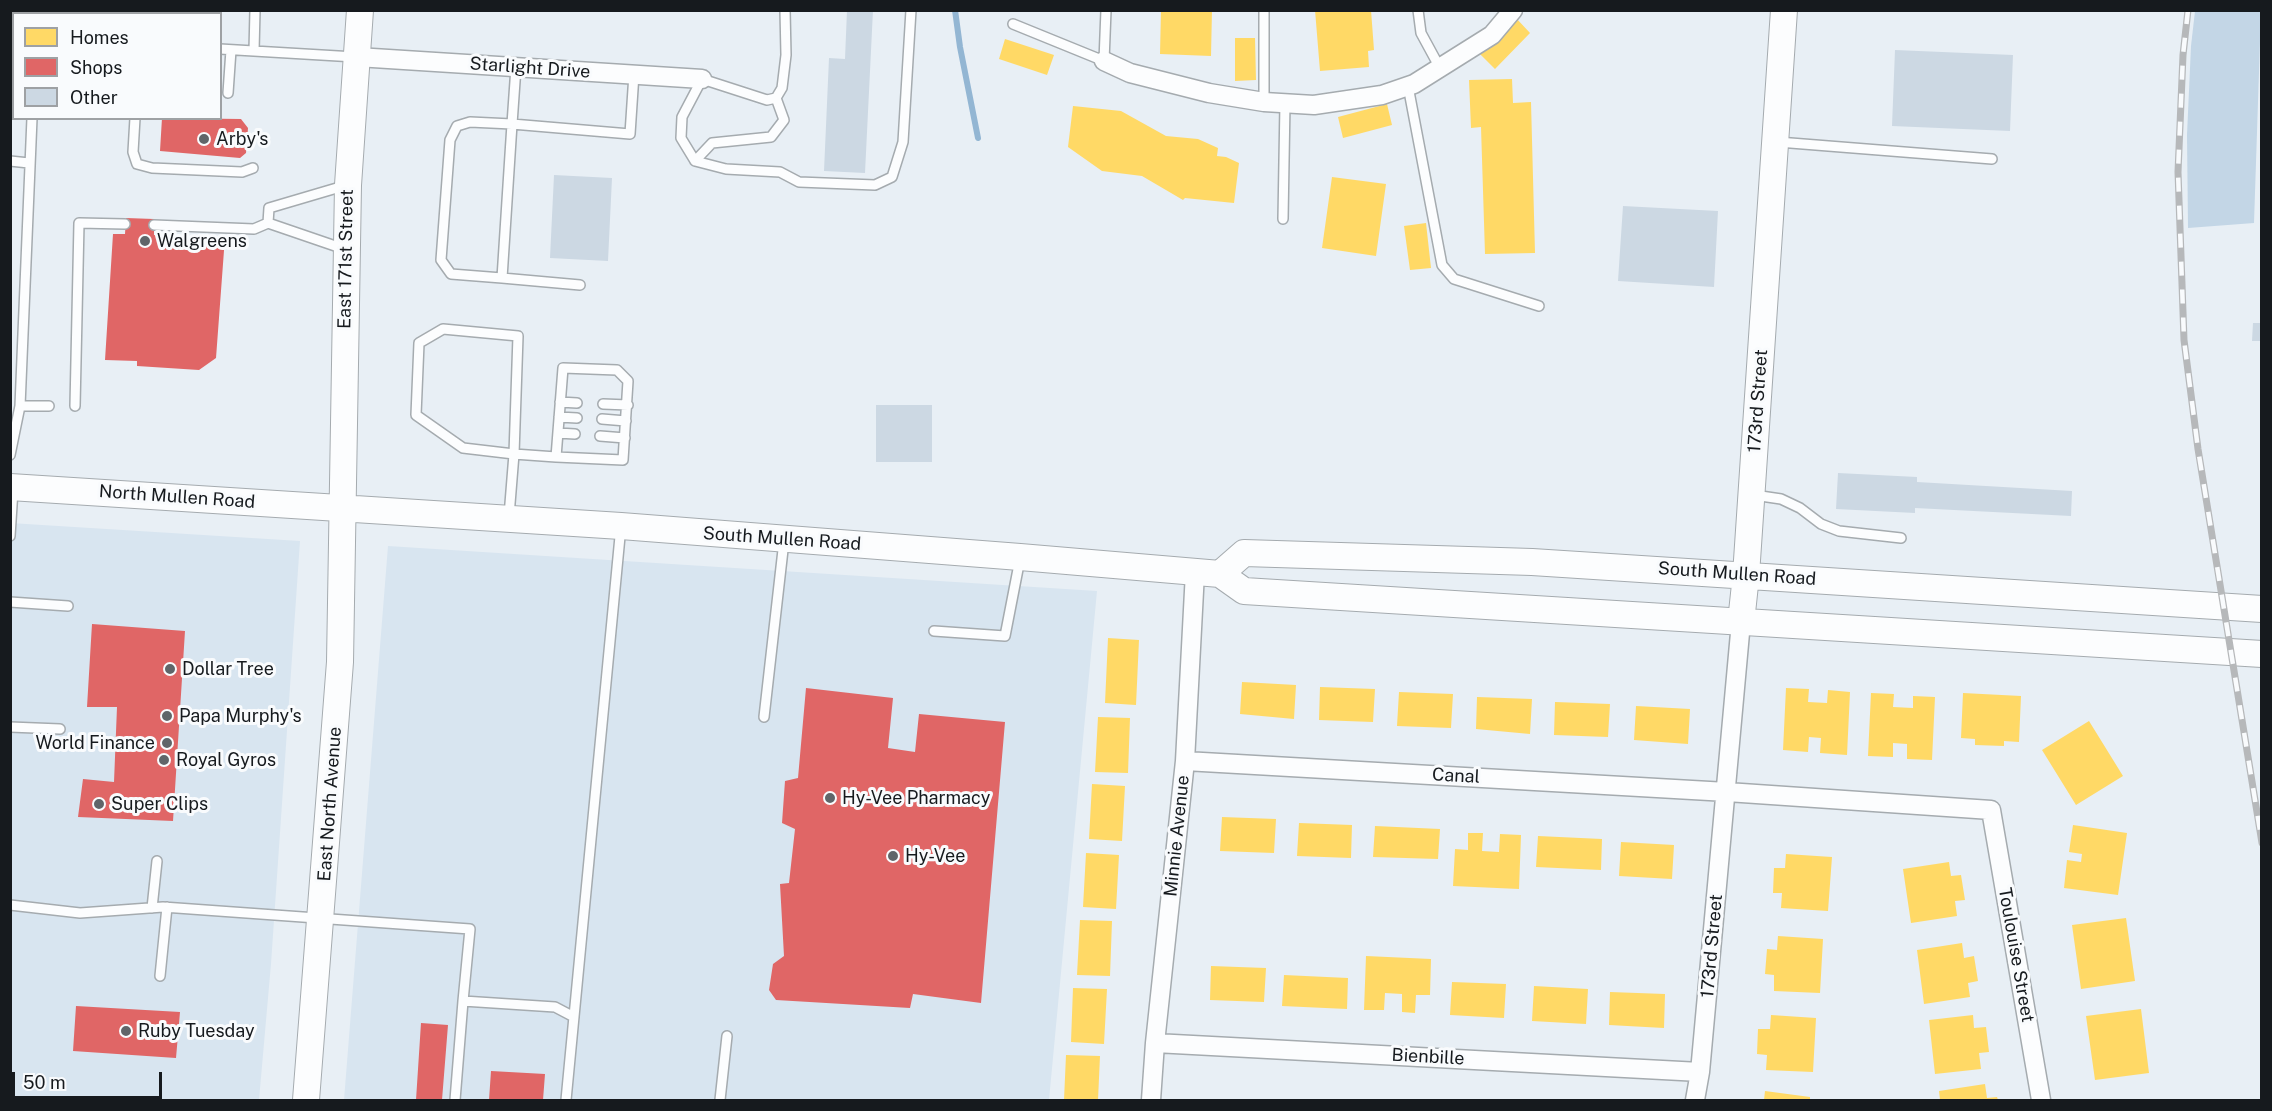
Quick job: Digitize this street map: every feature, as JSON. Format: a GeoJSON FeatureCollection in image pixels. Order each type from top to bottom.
{"type":"FeatureCollection","features":[{"type":"Feature","properties":{"kind":"street","name":"East 171st Street"},"geometry":{"type":"LineString","coordinates":[[343,508],[348,184],[360,10]]}},
{"type":"Feature","properties":{"kind":"street"},"geometry":{"type":"LineString","coordinates":[[1104,61],[1130,73],[1209,93],[1264,102],[1314,105],[1382,95],[1408,86],[1492,35],[1513,10]]}},
{"type":"Feature","properties":{"kind":"street","name":"173rd Street"},"geometry":{"type":"LineString","coordinates":[[1695,1101],[1700,1072],[1746,575],[1784,10]]}},
{"type":"Feature","properties":{"kind":"street","name":"Starlight Drive"},"geometry":{"type":"LineString","coordinates":[[357,57],[702,79]]}},
{"type":"Feature","properties":{"kind":"street","name":"North Mullen Road"},"geometry":{"type":"LineString","coordinates":[[12,487],[343,508]]}},
{"type":"Feature","properties":{"kind":"street","name":"South Mullen Road"},"geometry":{"type":"LineString","coordinates":[[343,508],[621,526],[1207,573],[1244,591],[2262,654]]}},
{"type":"Feature","properties":{"kind":"street","name":"East North Avenue"},"geometry":{"type":"LineString","coordinates":[[306,1101],[340,662],[343,508]]}},
{"type":"Feature","properties":{"kind":"street","name":"South Mullen Road"},"geometry":{"type":"LineString","coordinates":[[1207,573],[1244,553],[1532,562],[2262,609]]}},
{"type":"Feature","properties":{"kind":"street","name":"Minnie Avenue"},"geometry":{"type":"LineString","coordinates":[[1151,1101],[1155,1043],[1207,573]]}},
{"type":"Feature","properties":{"kind":"street","name":"Canal"},"geometry":{"type":"LineString","coordinates":[[1185,761],[1726,792]]}},
{"type":"Feature","properties":{"kind":"street","name":"Toulouise Street"},"geometry":{"type":"LineString","coordinates":[[1726,792],[1991,810],[2041,1101]]}},
{"type":"Feature","properties":{"kind":"street","name":"Bienbille"},"geometry":{"type":"LineString","coordinates":[[1155,1043],[1700,1072]]}},
{"type":"Feature","properties":{"kind":"lane"},"geometry":{"type":"LineString","coordinates":[[254,51],[255,10]]}},
{"type":"Feature","properties":{"kind":"lane"},"geometry":{"type":"LineString","coordinates":[[695,161],[712,143],[771,137],[784,120],[776,98],[782,87],[786,55],[785,10]]}},
{"type":"Feature","properties":{"kind":"lane"},"geometry":{"type":"LineString","coordinates":[[776,98],[767,100],[702,79],[682,117],[681,138],[695,161],[726,169],[780,172],[799,182],[875,185],[892,177],[903,142],[911,10]]}},
{"type":"Feature","properties":{"kind":"lane"},"geometry":{"type":"LineString","coordinates":[[1013,24],[1104,61],[1106,10]]}},
{"type":"Feature","properties":{"kind":"lane"},"geometry":{"type":"LineString","coordinates":[[1264,10],[1264,102]]}},
{"type":"Feature","properties":{"kind":"lane"},"geometry":{"type":"LineString","coordinates":[[1418,10],[1421,33],[1440,68]]}},
{"type":"Feature","properties":{"kind":"lane"},"geometry":{"type":"LineString","coordinates":[[222,49],[357,57]]}},
{"type":"Feature","properties":{"kind":"lane"},"geometry":{"type":"LineString","coordinates":[[228,93],[231,50]]}},
{"type":"Feature","properties":{"kind":"lane"},"geometry":{"type":"LineString","coordinates":[[502,278],[516,67]]}},
{"type":"Feature","properties":{"kind":"lane"},"geometry":{"type":"LineString","coordinates":[[580,285],[451,274],[441,260],[450,140],[457,126],[470,122],[630,134],[634,74]]}},
{"type":"Feature","properties":{"kind":"lane"},"geometry":{"type":"LineString","coordinates":[[1408,86],[1442,265],[1454,279],[1539,306]]}},
{"type":"Feature","properties":{"kind":"lane"},"geometry":{"type":"LineString","coordinates":[[1283,219],[1285,103]]}},
{"type":"Feature","properties":{"kind":"lane"},"geometry":{"type":"LineString","coordinates":[[10,454],[20,406],[32,120]]}},
{"type":"Feature","properties":{"kind":"lane"},"geometry":{"type":"LineString","coordinates":[[135,120],[133,152],[137,164],[152,168],[242,172],[253,168]]}},
{"type":"Feature","properties":{"kind":"lane"},"geometry":{"type":"LineString","coordinates":[[1775,142],[1992,159]]}},
{"type":"Feature","properties":{"kind":"lane"},"geometry":{"type":"LineString","coordinates":[[10,161],[29,163]]}},
{"type":"Feature","properties":{"kind":"lane"},"geometry":{"type":"LineString","coordinates":[[268,224],[269,208],[348,184]]}},
{"type":"Feature","properties":{"kind":"lane"},"geometry":{"type":"LineString","coordinates":[[75,406],[79,223],[125,224]]}},
{"type":"Feature","properties":{"kind":"lane"},"geometry":{"type":"LineString","coordinates":[[154,225],[254,229],[268,224],[346,250]]}},
{"type":"Feature","properties":{"kind":"lane"},"geometry":{"type":"LineString","coordinates":[[509,519],[514,454],[518,336],[443,329],[419,343],[416,415],[463,448],[514,454],[556,457],[623,460],[628,381],[617,369],[563,368],[556,457]]}},
{"type":"Feature","properties":{"kind":"lane"},"geometry":{"type":"LineString","coordinates":[[560,402],[578,403]]}},
{"type":"Feature","properties":{"kind":"lane"},"geometry":{"type":"LineString","coordinates":[[603,404],[628,405]]}},
{"type":"Feature","properties":{"kind":"lane"},"geometry":{"type":"LineString","coordinates":[[20,406],[49,406]]}},
{"type":"Feature","properties":{"kind":"lane"},"geometry":{"type":"LineString","coordinates":[[559,417],[577,418]]}},
{"type":"Feature","properties":{"kind":"lane"},"geometry":{"type":"LineString","coordinates":[[602,419],[626,421]]}},
{"type":"Feature","properties":{"kind":"lane"},"geometry":{"type":"LineString","coordinates":[[558,433],[575,434]]}},
{"type":"Feature","properties":{"kind":"lane"},"geometry":{"type":"LineString","coordinates":[[600,436],[625,438]]}},
{"type":"Feature","properties":{"kind":"lane"},"geometry":{"type":"LineString","coordinates":[[10,536],[12,487]]}},
{"type":"Feature","properties":{"kind":"lane"},"geometry":{"type":"LineString","coordinates":[[1751,494],[1781,499],[1800,508],[1821,524],[1839,531],[1901,538]]}},
{"type":"Feature","properties":{"kind":"lane"},"geometry":{"type":"LineString","coordinates":[[566,1101],[621,526]]}},
{"type":"Feature","properties":{"kind":"lane"},"geometry":{"type":"LineString","coordinates":[[764,717],[784,539]]}},
{"type":"Feature","properties":{"kind":"lane"},"geometry":{"type":"LineString","coordinates":[[934,631],[1005,636],[1020,557]]}},
{"type":"Feature","properties":{"kind":"lane"},"geometry":{"type":"LineString","coordinates":[[10,602],[68,606]]}},
{"type":"Feature","properties":{"kind":"lane"},"geometry":{"type":"LineString","coordinates":[[10,727],[60,729]]}},
{"type":"Feature","properties":{"kind":"lane"},"geometry":{"type":"LineString","coordinates":[[152,908],[157,861]]}},
{"type":"Feature","properties":{"kind":"lane"},"geometry":{"type":"LineString","coordinates":[[10,905],[80,913],[167,907],[470,929],[455,1101]]}},
{"type":"Feature","properties":{"kind":"lane"},"geometry":{"type":"LineString","coordinates":[[160,976],[167,907]]}},
{"type":"Feature","properties":{"kind":"lane"},"geometry":{"type":"LineString","coordinates":[[463,1001],[555,1007],[574,1017]]}},
{"type":"Feature","properties":{"kind":"lane"},"geometry":{"type":"LineString","coordinates":[[720,1101],[727,1036]]}},
{"type":"Feature","properties":{"kind":"shaded area"},"geometry":{"type":"Polygon","coordinates":[[[2195,11],[2261,11],[2254,223],[2188,228],[2187,135],[2195,11]]]}},
{"type":"Feature","properties":{"kind":"shaded area"},"geometry":{"type":"Polygon","coordinates":[[[10,523],[300,541],[271,964],[259,1100],[11,1100],[10,523]]]}},
{"type":"Feature","properties":{"kind":"shaded area"},"geometry":{"type":"Polygon","coordinates":[[[388,546],[1097,591],[1049,1100],[344,1100],[388,546]]]}},
{"type":"Feature","properties":{"kind":"building: Homes"},"geometry":{"type":"Polygon","coordinates":[[[1161,10],[1212,10],[1211,56],[1160,54],[1161,10]]]}},
{"type":"Feature","properties":{"kind":"building: Homes"},"geometry":{"type":"Polygon","coordinates":[[[1315,10],[1371,10],[1374,50],[1368,51],[1369,67],[1320,71],[1315,10]]]}},
{"type":"Feature","properties":{"kind":"building: Homes"},"geometry":{"type":"Polygon","coordinates":[[[1516,18],[1530,33],[1495,69],[1480,54],[1516,18]]]}},
{"type":"Feature","properties":{"kind":"building: Homes"},"geometry":{"type":"Polygon","coordinates":[[[1235,38],[1255,38],[1256,80],[1235,81],[1235,38]]]}},
{"type":"Feature","properties":{"kind":"building: Homes"},"geometry":{"type":"Polygon","coordinates":[[[1005,39],[1054,55],[1047,75],[999,59],[1005,39]]]}},
{"type":"Feature","properties":{"kind":"building: Homes"},"geometry":{"type":"Polygon","coordinates":[[[1512,79],[1513,103],[1531,102],[1535,253],[1485,254],[1481,127],[1471,128],[1469,80],[1512,79]]]}},
{"type":"Feature","properties":{"kind":"building: Homes"},"geometry":{"type":"Polygon","coordinates":[[[1387,104],[1392,125],[1343,138],[1338,117],[1387,104]]]}},
{"type":"Feature","properties":{"kind":"building: Homes"},"geometry":{"type":"Polygon","coordinates":[[[1073,106],[1121,111],[1166,136],[1198,139],[1218,148],[1217,156],[1239,163],[1234,203],[1185,198],[1183,200],[1142,176],[1102,171],[1068,147],[1073,106]]]}},
{"type":"Feature","properties":{"kind":"building: Homes"},"geometry":{"type":"Polygon","coordinates":[[[1332,177],[1386,184],[1376,256],[1322,248],[1332,177]]]}},
{"type":"Feature","properties":{"kind":"building: Homes"},"geometry":{"type":"Polygon","coordinates":[[[1426,223],[1431,268],[1410,270],[1404,226],[1426,223]]]}},
{"type":"Feature","properties":{"kind":"building: Homes"},"geometry":{"type":"Polygon","coordinates":[[[1108,638],[1139,640],[1136,705],[1105,703],[1108,638]]]}},
{"type":"Feature","properties":{"kind":"building: Homes"},"geometry":{"type":"Polygon","coordinates":[[[1242,682],[1296,685],[1294,719],[1240,714],[1242,682]]]}},
{"type":"Feature","properties":{"kind":"building: Homes"},"geometry":{"type":"Polygon","coordinates":[[[1320,687],[1375,689],[1373,722],[1319,720],[1320,687]]]}},
{"type":"Feature","properties":{"kind":"building: Homes"},"geometry":{"type":"Polygon","coordinates":[[[1786,688],[1809,689],[1808,702],[1827,703],[1828,690],[1850,692],[1847,755],[1820,753],[1821,738],[1809,737],[1808,752],[1783,750],[1786,688]]]}},
{"type":"Feature","properties":{"kind":"building: Homes"},"geometry":{"type":"Polygon","coordinates":[[[1399,692],[1453,694],[1451,728],[1397,726],[1399,692]]]}},
{"type":"Feature","properties":{"kind":"building: Homes"},"geometry":{"type":"Polygon","coordinates":[[[1871,693],[1894,694],[1893,707],[1913,708],[1913,696],[1935,697],[1932,760],[1907,759],[1907,744],[1893,743],[1893,757],[1868,756],[1871,693]]]}},
{"type":"Feature","properties":{"kind":"building: Homes"},"geometry":{"type":"Polygon","coordinates":[[[1963,693],[2021,696],[2019,742],[2004,741],[2004,746],[1975,745],[1975,739],[1961,738],[1963,693]]]}},
{"type":"Feature","properties":{"kind":"building: Homes"},"geometry":{"type":"Polygon","coordinates":[[[1477,697],[1532,699],[1530,734],[1476,729],[1477,697]]]}},
{"type":"Feature","properties":{"kind":"building: Homes"},"geometry":{"type":"Polygon","coordinates":[[[1555,702],[1610,704],[1608,737],[1554,735],[1555,702]]]}},
{"type":"Feature","properties":{"kind":"building: Homes"},"geometry":{"type":"Polygon","coordinates":[[[1636,706],[1690,709],[1688,744],[1634,740],[1636,706]]]}},
{"type":"Feature","properties":{"kind":"building: Homes"},"geometry":{"type":"Polygon","coordinates":[[[1098,717],[1130,718],[1128,773],[1095,772],[1098,717]]]}},
{"type":"Feature","properties":{"kind":"building: Homes"},"geometry":{"type":"Polygon","coordinates":[[[2089,721],[2123,776],[2076,805],[2042,750],[2089,721]]]}},
{"type":"Feature","properties":{"kind":"building: Homes"},"geometry":{"type":"Polygon","coordinates":[[[1092,784],[1125,786],[1122,841],[1089,839],[1092,784]]]}},
{"type":"Feature","properties":{"kind":"building: Homes"},"geometry":{"type":"Polygon","coordinates":[[[1222,817],[1276,819],[1274,853],[1220,851],[1222,817]]]}},
{"type":"Feature","properties":{"kind":"building: Homes"},"geometry":{"type":"Polygon","coordinates":[[[1299,823],[1352,825],[1351,858],[1297,856],[1299,823]]]}},
{"type":"Feature","properties":{"kind":"building: Homes"},"geometry":{"type":"Polygon","coordinates":[[[2073,825],[2127,833],[2118,895],[2064,888],[2067,860],[2081,862],[2082,854],[2069,852],[2073,825]]]}},
{"type":"Feature","properties":{"kind":"building: Homes"},"geometry":{"type":"Polygon","coordinates":[[[1375,826],[1440,829],[1438,859],[1373,857],[1375,826]]]}},
{"type":"Feature","properties":{"kind":"building: Homes"},"geometry":{"type":"Polygon","coordinates":[[[1468,833],[1483,833],[1482,851],[1499,852],[1500,834],[1521,835],[1519,889],[1453,886],[1455,849],[1468,850],[1468,833]]]}},
{"type":"Feature","properties":{"kind":"building: Homes"},"geometry":{"type":"Polygon","coordinates":[[[1538,836],[1602,839],[1601,870],[1536,867],[1538,836]]]}},
{"type":"Feature","properties":{"kind":"building: Homes"},"geometry":{"type":"Polygon","coordinates":[[[1621,842],[1674,845],[1672,879],[1619,876],[1621,842]]]}},
{"type":"Feature","properties":{"kind":"building: Homes"},"geometry":{"type":"Polygon","coordinates":[[[1086,853],[1119,855],[1116,909],[1083,907],[1086,853]]]}},
{"type":"Feature","properties":{"kind":"building: Homes"},"geometry":{"type":"Polygon","coordinates":[[[1786,854],[1832,857],[1828,911],[1781,908],[1782,893],[1773,893],[1774,868],[1785,868],[1786,854]]]}},
{"type":"Feature","properties":{"kind":"building: Homes"},"geometry":{"type":"Polygon","coordinates":[[[1949,862],[1951,876],[1961,875],[1965,900],[1955,901],[1957,916],[1911,923],[1903,869],[1949,862]]]}},
{"type":"Feature","properties":{"kind":"building: Homes"},"geometry":{"type":"Polygon","coordinates":[[[2126,918],[2135,981],[2081,989],[2072,925],[2126,918]]]}},
{"type":"Feature","properties":{"kind":"building: Homes"},"geometry":{"type":"Polygon","coordinates":[[[1080,920],[1112,921],[1110,976],[1077,975],[1080,920]]]}},
{"type":"Feature","properties":{"kind":"building: Homes"},"geometry":{"type":"Polygon","coordinates":[[[1778,936],[1823,939],[1820,993],[1774,991],[1774,975],[1765,974],[1767,949],[1777,950],[1778,936]]]}},
{"type":"Feature","properties":{"kind":"building: Homes"},"geometry":{"type":"Polygon","coordinates":[[[1962,943],[1964,958],[1974,956],[1978,981],[1968,983],[1970,997],[1924,1004],[1917,950],[1962,943]]]}},
{"type":"Feature","properties":{"kind":"building: Homes"},"geometry":{"type":"Polygon","coordinates":[[[1366,956],[1431,959],[1430,995],[1416,995],[1415,1013],[1402,1012],[1402,994],[1385,993],[1384,1010],[1364,1010],[1366,956]]]}},
{"type":"Feature","properties":{"kind":"building: Homes"},"geometry":{"type":"Polygon","coordinates":[[[1211,966],[1266,968],[1264,1002],[1210,1000],[1211,966]]]}},
{"type":"Feature","properties":{"kind":"building: Homes"},"geometry":{"type":"Polygon","coordinates":[[[1284,975],[1348,978],[1347,1009],[1282,1006],[1284,975]]]}},
{"type":"Feature","properties":{"kind":"building: Homes"},"geometry":{"type":"Polygon","coordinates":[[[1452,982],[1506,984],[1504,1018],[1450,1015],[1452,982]]]}},
{"type":"Feature","properties":{"kind":"building: Homes"},"geometry":{"type":"Polygon","coordinates":[[[1534,986],[1588,989],[1586,1024],[1532,1021],[1534,986]]]}},
{"type":"Feature","properties":{"kind":"building: Homes"},"geometry":{"type":"Polygon","coordinates":[[[1073,988],[1107,989],[1104,1044],[1071,1042],[1073,988]]]}},
{"type":"Feature","properties":{"kind":"building: Homes"},"geometry":{"type":"Polygon","coordinates":[[[1610,992],[1665,994],[1664,1028],[1609,1025],[1610,992]]]}},
{"type":"Feature","properties":{"kind":"building: Homes"},"geometry":{"type":"Polygon","coordinates":[[[2141,1009],[2149,1073],[2095,1080],[2086,1016],[2141,1009]]]}},
{"type":"Feature","properties":{"kind":"building: Homes"},"geometry":{"type":"Polygon","coordinates":[[[1771,1015],[1816,1018],[1813,1072],[1766,1070],[1767,1055],[1757,1054],[1758,1029],[1770,1029],[1771,1015]]]}},
{"type":"Feature","properties":{"kind":"building: Homes"},"geometry":{"type":"Polygon","coordinates":[[[1973,1015],[1974,1028],[1986,1027],[1989,1052],[1979,1053],[1981,1069],[1935,1074],[1929,1020],[1973,1015]]]}},
{"type":"Feature","properties":{"kind":"building: Homes"},"geometry":{"type":"Polygon","coordinates":[[[1066,1055],[1100,1056],[1098,1100],[1064,1100],[1066,1055]]]}},
{"type":"Feature","properties":{"kind":"building: Homes"},"geometry":{"type":"Polygon","coordinates":[[[1985,1084],[1987,1098],[1997,1097],[1998,1100],[1940,1100],[1939,1091],[1985,1084]]]}},
{"type":"Feature","properties":{"kind":"building: Homes"},"geometry":{"type":"Polygon","coordinates":[[[1765,1091],[1810,1097],[1810,1100],[1764,1100],[1765,1091]]]}},
{"type":"Feature","properties":{"kind":"building: Shops","name":"Arby's"},"geometry":{"type":"Polygon","coordinates":[[[241,119],[248,128],[246,153],[240,158],[160,151],[162,120],[241,119]]]}},
{"type":"Feature","properties":{"kind":"building: Shops","name":"Walgreens"},"geometry":{"type":"Polygon","coordinates":[[[126,218],[154,219],[154,235],[225,237],[216,358],[199,370],[137,366],[137,361],[105,360],[113,234],[125,234],[126,218]]]}},
{"type":"Feature","properties":{"kind":"building: Shops"},"geometry":{"type":"Polygon","coordinates":[[[92,624],[185,631],[173,821],[78,817],[83,779],[114,782],[117,707],[87,707],[92,624]]]}},
{"type":"Feature","properties":{"kind":"building: Shops","name":"Hy-Vee"},"geometry":{"type":"Polygon","coordinates":[[[806,688],[893,698],[888,748],[915,752],[919,714],[1005,722],[981,1003],[913,994],[910,1008],[776,1000],[769,990],[773,964],[784,956],[780,884],[789,883],[795,829],[782,823],[785,781],[798,778],[806,688]]]}},
{"type":"Feature","properties":{"kind":"building: Shops","name":"Ruby Tuesday"},"geometry":{"type":"Polygon","coordinates":[[[76,1006],[180,1012],[176,1058],[73,1051],[76,1006]]]}},
{"type":"Feature","properties":{"kind":"building: Shops"},"geometry":{"type":"Polygon","coordinates":[[[421,1023],[448,1025],[442,1100],[416,1100],[421,1023]]]}},
{"type":"Feature","properties":{"kind":"building: Shops"},"geometry":{"type":"Polygon","coordinates":[[[491,1071],[545,1074],[543,1100],[489,1100],[491,1071]]]}},
{"type":"Feature","properties":{"kind":"building: Other"},"geometry":{"type":"Polygon","coordinates":[[[847,10],[873,10],[865,173],[824,171],[829,58],[845,59],[847,10]]]}},
{"type":"Feature","properties":{"kind":"building: Other"},"geometry":{"type":"Polygon","coordinates":[[[1895,50],[2013,55],[2010,131],[1892,126],[1895,50]]]}},
{"type":"Feature","properties":{"kind":"building: Other"},"geometry":{"type":"Polygon","coordinates":[[[554,175],[612,178],[608,261],[550,258],[554,175]]]}},
{"type":"Feature","properties":{"kind":"building: Other"},"geometry":{"type":"Polygon","coordinates":[[[1623,206],[1718,211],[1714,287],[1618,281],[1623,206]]]}},
{"type":"Feature","properties":{"kind":"building: Other"},"geometry":{"type":"Polygon","coordinates":[[[2253,323],[2262,323],[2262,341],[2252,341],[2253,323]]]}},
{"type":"Feature","properties":{"kind":"building: Other"},"geometry":{"type":"Polygon","coordinates":[[[876,405],[932,405],[932,462],[876,462],[876,405]]]}},
{"type":"Feature","properties":{"kind":"building: Other"},"geometry":{"type":"Polygon","coordinates":[[[1838,473],[1917,477],[1917,482],[2072,491],[2071,516],[1915,508],[1915,513],[1836,509],[1838,473]]]}},
{"type":"Feature","properties":{"kind":"waterway"},"geometry":{"type":"LineString","coordinates":[[955,10],[978,138]]}},
{"type":"Feature","properties":{"kind":"railway"},"geometry":{"type":"LineString","coordinates":[[2188,10],[2183,55],[2178,172],[2184,340],[2198,449],[2262,843]]}},
{"type":"Feature","properties":{"kind":"place","name":"Arby's"},"geometry":{"type":"Point","coordinates":[204,139]}},
{"type":"Feature","properties":{"kind":"place","name":"Walgreens"},"geometry":{"type":"Point","coordinates":[145,241]}},
{"type":"Feature","properties":{"kind":"place","name":"Dollar Tree"},"geometry":{"type":"Point","coordinates":[170,669]}},
{"type":"Feature","properties":{"kind":"place","name":"Papa Murphy's"},"geometry":{"type":"Point","coordinates":[167,716]}},
{"type":"Feature","properties":{"kind":"place","name":"World Finance"},"geometry":{"type":"Point","coordinates":[167,743]}},
{"type":"Feature","properties":{"kind":"place","name":"Royal Gyros"},"geometry":{"type":"Point","coordinates":[164,760]}},
{"type":"Feature","properties":{"kind":"place","name":"Hy-Vee Pharmacy"},"geometry":{"type":"Point","coordinates":[830,798]}},
{"type":"Feature","properties":{"kind":"place","name":"Super Clips"},"geometry":{"type":"Point","coordinates":[99,804]}},
{"type":"Feature","properties":{"kind":"place","name":"Hy-Vee"},"geometry":{"type":"Point","coordinates":[893,856]}},
{"type":"Feature","properties":{"kind":"place","name":"Ruby Tuesday"},"geometry":{"type":"Point","coordinates":[126,1031]}}]}
